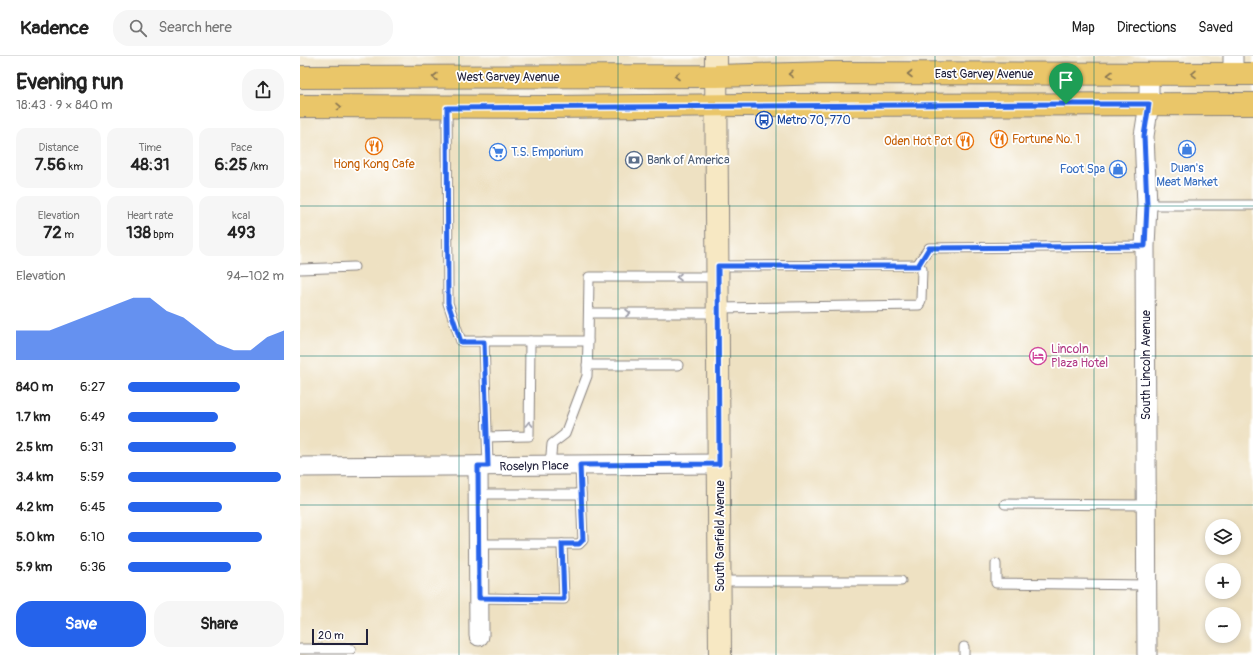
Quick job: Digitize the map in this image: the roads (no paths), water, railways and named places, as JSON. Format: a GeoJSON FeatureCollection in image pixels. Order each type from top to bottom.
{"type":"FeatureCollection","features":[{"type":"Feature","properties":{"kind":"main road","name":"East Garvey Avenue"},"geometry":{"type":"LineString","coordinates":[[716,66],[830,73],[1149,75],[1240,68]]}},
{"type":"Feature","properties":{"kind":"main road","name":"West Garvey Avenue"},"geometry":{"type":"LineString","coordinates":[[300,77],[716,66]]}},
{"type":"Feature","properties":{"kind":"main road","name":"South Garfield Avenue"},"geometry":{"type":"LineString","coordinates":[[716,66],[720,655]]}},
{"type":"Feature","properties":{"kind":"main road"},"geometry":{"type":"LineString","coordinates":[[300,106],[447,108],[1253,104]]}},
{"type":"Feature","properties":{"kind":"street","name":"South Lincoln Avenue"},"geometry":{"type":"LineString","coordinates":[[1147,655],[1145,246],[1147,205],[1144,136],[1149,104],[1149,75]]}},
{"type":"Feature","properties":{"kind":"street","name":"Roselyn Place"},"geometry":{"type":"LineString","coordinates":[[300,467],[719,464]]}},
{"type":"Feature","properties":{"kind":"street"},"geometry":{"type":"LineString","coordinates":[[479,636],[478,494],[483,466]]}},
{"type":"Feature","properties":{"kind":"lane"},"geometry":{"type":"LineString","coordinates":[[447,108],[448,303],[461,342],[588,340]]}},
{"type":"Feature","properties":{"kind":"lane"},"geometry":{"type":"LineString","coordinates":[[1147,205],[1253,205]]}},
{"type":"Feature","properties":{"kind":"lane"},"geometry":{"type":"LineString","coordinates":[[918,266],[929,248],[1145,246]]}},
{"type":"Feature","properties":{"kind":"lane"},"geometry":{"type":"LineString","coordinates":[[550,465],[552,444],[565,434],[587,376],[589,277],[918,266],[922,269],[921,300],[918,305],[589,313]]}},
{"type":"Feature","properties":{"kind":"lane"},"geometry":{"type":"LineString","coordinates":[[300,269],[354,267]]}},
{"type":"Feature","properties":{"kind":"lane"},"geometry":{"type":"LineString","coordinates":[[487,437],[528,436],[530,341]]}},
{"type":"Feature","properties":{"kind":"lane"},"geometry":{"type":"LineString","coordinates":[[483,466],[487,437],[484,342]]}},
{"type":"Feature","properties":{"kind":"lane"},"geometry":{"type":"LineString","coordinates":[[587,365],[678,365]]}},
{"type":"Feature","properties":{"kind":"lane"},"geometry":{"type":"LineString","coordinates":[[479,544],[579,544],[583,540],[580,465]]}},
{"type":"Feature","properties":{"kind":"lane"},"geometry":{"type":"LineString","coordinates":[[478,494],[581,494]]}},
{"type":"Feature","properties":{"kind":"lane"},"geometry":{"type":"LineString","coordinates":[[1005,504],[1146,505]]}},
{"type":"Feature","properties":{"kind":"lane"},"geometry":{"type":"LineString","coordinates":[[479,598],[564,599],[562,544]]}},
{"type":"Feature","properties":{"kind":"lane"},"geometry":{"type":"LineString","coordinates":[[996,564],[996,583],[1147,585]]}},
{"type":"Feature","properties":{"kind":"lane"},"geometry":{"type":"LineString","coordinates":[[720,581],[901,581]]}},
{"type":"Feature","properties":{"kind":"lane"},"geometry":{"type":"LineString","coordinates":[[300,649],[352,649]]}},
{"type":"Feature","properties":{"kind":"place","name":"Metro 70, 770"},"geometry":{"type":"Point","coordinates":[764,120]}},
{"type":"Feature","properties":{"kind":"place","name":"Fortune No. 1"},"geometry":{"type":"Point","coordinates":[999,139]}},
{"type":"Feature","properties":{"kind":"place","name":"Oden Hot Pot"},"geometry":{"type":"Point","coordinates":[965,141]}},
{"type":"Feature","properties":{"kind":"place","name":"Hong Kong Cafe"},"geometry":{"type":"Point","coordinates":[374,146]}},
{"type":"Feature","properties":{"kind":"place","name":"Duan's Meat Market"},"geometry":{"type":"Point","coordinates":[1187,149]}},
{"type":"Feature","properties":{"kind":"place","name":"T.S. Emporium"},"geometry":{"type":"Point","coordinates":[498,152]}},
{"type":"Feature","properties":{"kind":"place","name":"Bank of America"},"geometry":{"type":"Point","coordinates":[634,160]}},
{"type":"Feature","properties":{"kind":"place","name":"Foot Spa"},"geometry":{"type":"Point","coordinates":[1118,169]}},
{"type":"Feature","properties":{"kind":"place","name":"Lincoln Plaza Hotel"},"geometry":{"type":"Point","coordinates":[1038,356]}}]}
